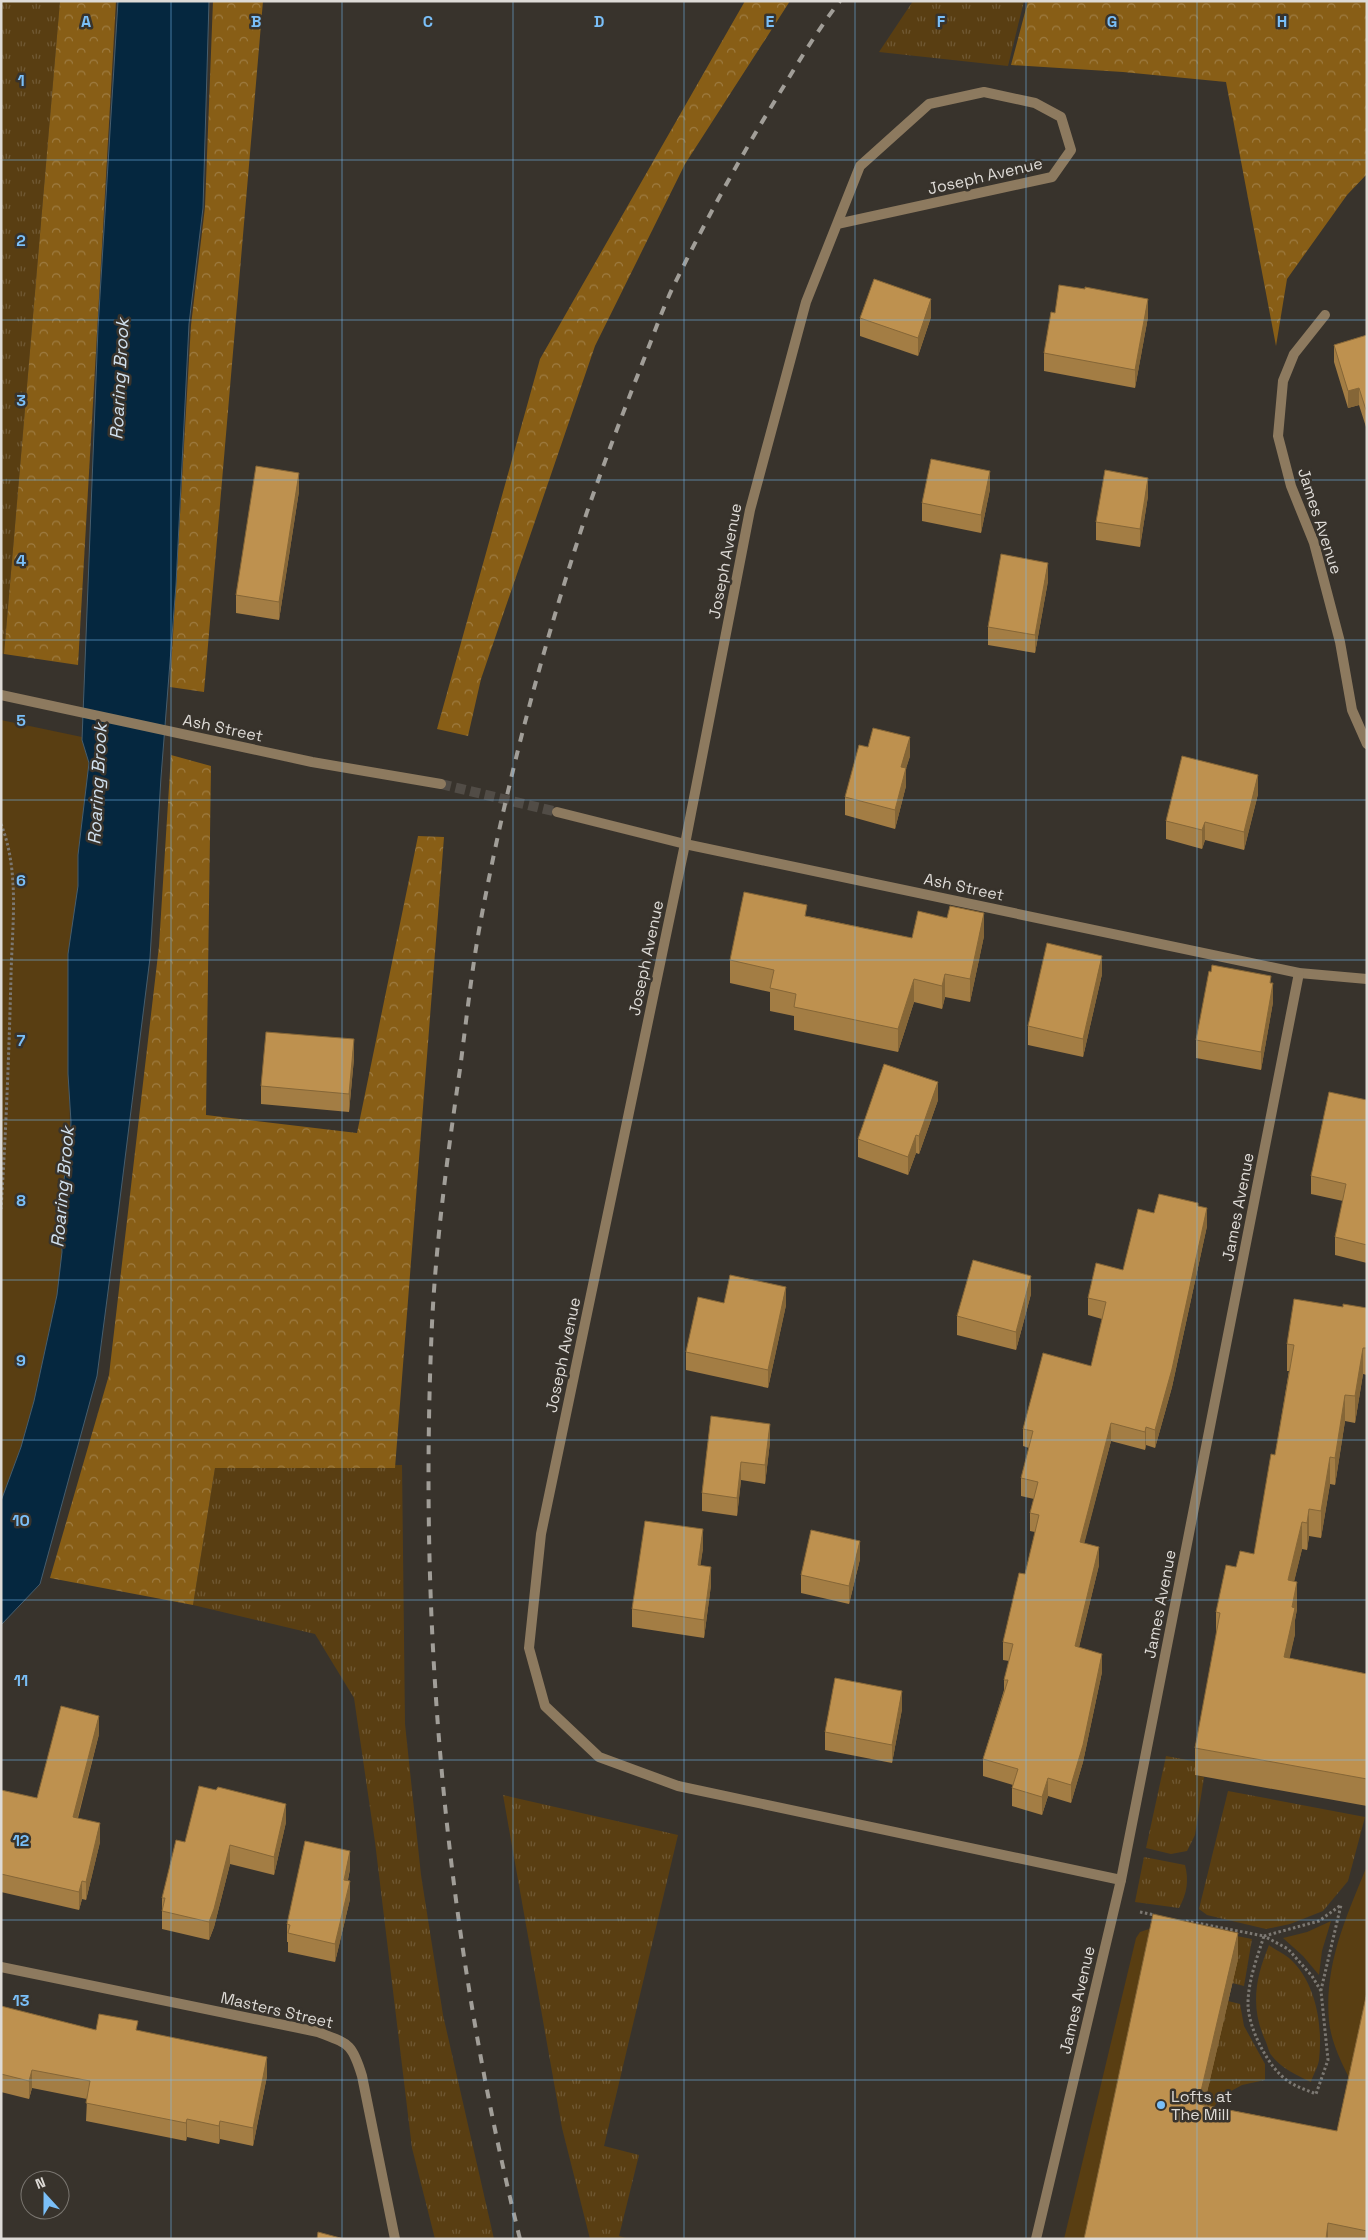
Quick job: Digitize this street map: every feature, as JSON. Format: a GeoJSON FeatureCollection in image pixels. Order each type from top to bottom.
{"type":"FeatureCollection","features":[{"type":"Feature","properties":{"kind":"street","name":"Joseph Avenue"},"geometry":{"type":"LineString","coordinates":[[837,224],[1052,177],[1071,150],[1061,117],[1035,103],[984,92],[930,104],[860,166],[806,302],[750,510],[685,844],[541,1534],[529,1648],[544,1706],[599,1757],[678,1786],[1121,1880]]}},
{"type":"Feature","properties":{"kind":"street","name":"James Avenue"},"geometry":{"type":"LineString","coordinates":[[1325,316],[1294,354],[1283,381],[1278,436],[1291,486],[1314,543],[1340,642],[1352,710],[1367,744]]}},
{"type":"Feature","properties":{"kind":"street","name":"Ash Street"},"geometry":{"type":"LineString","coordinates":[[1,695],[312,762],[441,784]]}},
{"type":"Feature","properties":{"kind":"street","name":"Ash Street"},"geometry":{"type":"LineString","coordinates":[[557,812],[685,844],[1300,973],[1367,979]]}},
{"type":"Feature","properties":{"kind":"street","name":"James Avenue"},"geometry":{"type":"LineString","coordinates":[[1036,2239],[1121,1880],[1300,973]]}},
{"type":"Feature","properties":{"kind":"street","name":"Masters Street"},"geometry":{"type":"LineString","coordinates":[[1,1967],[318,2032],[338,2040],[354,2051],[362,2076],[394,2239]]}},
{"type":"Feature","properties":{"kind":"path"},"geometry":{"type":"LineString","coordinates":[[1,824],[7,840],[13,880],[8,1087],[1,1208]]}},
{"type":"Feature","properties":{"kind":"path"},"geometry":{"type":"LineString","coordinates":[[1,1086],[8,1087]]}},
{"type":"Feature","properties":{"kind":"path"},"geometry":{"type":"LineString","coordinates":[[1341,1905],[1320,1991],[1328,2060],[1316,2094],[1287,2081],[1269,2062],[1254,2029],[1248,2005],[1250,1985],[1264,1936],[1319,1921],[1341,1905]]}},
{"type":"Feature","properties":{"kind":"path"},"geometry":{"type":"LineString","coordinates":[[1114,1907],[1162,1916]]}},
{"type":"Feature","properties":{"kind":"path"},"geometry":{"type":"LineString","coordinates":[[1180,1920],[1264,1936],[1288,1949],[1312,1976],[1320,1991]]}},
{"type":"Feature","properties":{"kind":"path"},"geometry":{"type":"LineString","coordinates":[[1197,1932],[1199,1924]]}},
{"type":"Feature","properties":{"kind":"green space"},"geometry":{"type":"Polygon","coordinates":[[[1,1],[60,1],[4,654],[1,653],[1,1]]]}},
{"type":"Feature","properties":{"kind":"green space"},"geometry":{"type":"Polygon","coordinates":[[[60,1],[116,1],[78,665],[4,654],[60,1]]]}},
{"type":"Feature","properties":{"kind":"green space"},"geometry":{"type":"Polygon","coordinates":[[[213,1],[263,1],[204,692],[170,687],[191,325],[205,207],[213,1]]]}},
{"type":"Feature","properties":{"kind":"green space"},"geometry":{"type":"Polygon","coordinates":[[[745,1],[790,1],[685,164],[595,346],[481,679],[468,736],[437,729],[540,359],[745,1]]]}},
{"type":"Feature","properties":{"kind":"green space"},"geometry":{"type":"Polygon","coordinates":[[[913,1],[1024,1],[1008,66],[879,52],[913,1]]]}},
{"type":"Feature","properties":{"kind":"green space"},"geometry":{"type":"Polygon","coordinates":[[[1028,1],[1367,1],[1367,174],[1347,195],[1287,279],[1276,346],[1226,82],[1123,72],[1011,65],[1028,1]]]}},
{"type":"Feature","properties":{"kind":"green space"},"geometry":{"type":"Polygon","coordinates":[[[1,720],[82,737],[89,763],[78,855],[78,886],[69,1035],[70,1144],[60,1203],[62,1252],[57,1295],[34,1401],[21,1447],[1,1501],[1,720]]]}},
{"type":"Feature","properties":{"kind":"green space"},"geometry":{"type":"Polygon","coordinates":[[[171,755],[211,766],[206,1115],[357,1133],[418,836],[444,837],[395,1468],[215,1468],[193,1605],[50,1578],[109,1375],[159,946],[171,755]]]}},
{"type":"Feature","properties":{"kind":"green space"},"geometry":{"type":"Polygon","coordinates":[[[402,1465],[405,1724],[421,1875],[443,2015],[494,2239],[435,2239],[412,2148],[375,1842],[354,1698],[315,1634],[193,1605],[215,1468],[402,1465]]]}},
{"type":"Feature","properties":{"kind":"green space"},"geometry":{"type":"Polygon","coordinates":[[[1166,1756],[1198,1762],[1195,1775],[1204,1777],[1195,1835],[1187,1851],[1171,1854],[1146,1848],[1166,1756]]]}},
{"type":"Feature","properties":{"kind":"green space"},"geometry":{"type":"Polygon","coordinates":[[[1228,1791],[1365,1817],[1348,1881],[1323,1911],[1290,1924],[1266,1929],[1207,1915],[1199,1909],[1228,1791]]]}},
{"type":"Feature","properties":{"kind":"green space"},"geometry":{"type":"Polygon","coordinates":[[[503,1795],[678,1835],[604,2146],[639,2155],[619,2236],[629,2239],[590,2239],[562,2128],[503,1795]]]}},
{"type":"Feature","properties":{"kind":"green space"},"geometry":{"type":"Polygon","coordinates":[[[1144,1857],[1185,1865],[1186,1887],[1179,1908],[1135,1902],[1144,1857]]]}},
{"type":"Feature","properties":{"kind":"green space"},"geometry":{"type":"Polygon","coordinates":[[[1367,1866],[1367,2019],[1353,2085],[1332,2038],[1328,2000],[1333,1961],[1338,1942],[1367,1866]]]}},
{"type":"Feature","properties":{"kind":"green space"},"geometry":{"type":"Polygon","coordinates":[[[1331,1921],[1322,1951],[1319,1975],[1303,1956],[1283,1938],[1307,1932],[1331,1921]]]}},
{"type":"Feature","properties":{"kind":"green space"},"geometry":{"type":"Polygon","coordinates":[[[1149,1929],[1186,1937],[1090,2239],[1064,2239],[1136,1938],[1140,1932],[1149,1929]]]}},
{"type":"Feature","properties":{"kind":"green space"},"geometry":{"type":"Polygon","coordinates":[[[1206,1930],[1252,1939],[1244,1986],[1232,1983],[1206,1930]]]}},
{"type":"Feature","properties":{"kind":"green space"},"geometry":{"type":"Polygon","coordinates":[[[1269,1945],[1289,1958],[1298,1968],[1306,1979],[1316,2005],[1320,2047],[1318,2063],[1311,2082],[1290,2071],[1276,2060],[1270,2053],[1261,2029],[1256,2005],[1256,1994],[1260,1970],[1269,1945]]]}},
{"type":"Feature","properties":{"kind":"green space"},"geometry":{"type":"Polygon","coordinates":[[[1228,2001],[1240,2004],[1244,2026],[1265,2064],[1265,2080],[1242,2085],[1220,2097],[1199,2126],[1228,2001]]]}},
{"type":"Feature","properties":{"kind":"water","name":"Roaring Brook"},"geometry":{"type":"Polygon","coordinates":[[[118,1],[209,1],[203,208],[189,324],[176,585],[161,777],[150,958],[97,1376],[40,1584],[1,1625],[1,1501],[21,1447],[34,1401],[57,1295],[62,1252],[60,1203],[70,1144],[68,954],[78,886],[78,855],[89,763],[82,740],[98,328],[118,1]]]}},
{"type":"Feature","properties":{"kind":"building"},"geometry":{"type":"Polygon","coordinates":[[[874,279],[931,299],[918,338],[860,318],[874,279]]]}},
{"type":"Feature","properties":{"kind":"building"},"geometry":{"type":"Polygon","coordinates":[[[1059,285],[1085,289],[1085,287],[1148,299],[1135,370],[1044,353],[1051,312],[1055,313],[1059,285]]]}},
{"type":"Feature","properties":{"kind":"building"},"geometry":{"type":"Polygon","coordinates":[[[1367,335],[1366,410],[1359,388],[1348,391],[1334,345],[1367,335]]]}},
{"type":"Feature","properties":{"kind":"building"},"geometry":{"type":"Polygon","coordinates":[[[931,459],[990,471],[981,515],[922,503],[931,459]]]}},
{"type":"Feature","properties":{"kind":"building"},"geometry":{"type":"Polygon","coordinates":[[[256,466],[299,473],[279,602],[236,595],[256,466]]]}},
{"type":"Feature","properties":{"kind":"building"},"geometry":{"type":"Polygon","coordinates":[[[1105,470],[1148,478],[1140,529],[1096,522],[1105,470]]]}},
{"type":"Feature","properties":{"kind":"building"},"geometry":{"type":"Polygon","coordinates":[[[1001,554],[1048,563],[1035,635],[988,627],[1001,554]]]}},
{"type":"Feature","properties":{"kind":"building"},"geometry":{"type":"Polygon","coordinates":[[[873,728],[910,737],[901,767],[906,768],[895,810],[845,797],[859,745],[868,747],[873,728]]]}},
{"type":"Feature","properties":{"kind":"building"},"geometry":{"type":"Polygon","coordinates":[[[1182,756],[1258,775],[1244,832],[1205,822],[1202,830],[1166,821],[1182,756]]]}},
{"type":"Feature","properties":{"kind":"building"},"geometry":{"type":"Polygon","coordinates":[[[744,892],[807,905],[805,916],[912,938],[918,911],[947,918],[950,906],[984,913],[970,979],[945,974],[942,986],[914,979],[898,1029],[794,1007],[796,994],[770,988],[774,970],[730,960],[744,892]]]}},
{"type":"Feature","properties":{"kind":"building"},"geometry":{"type":"Polygon","coordinates":[[[1047,943],[1102,956],[1083,1039],[1028,1026],[1047,943]]]}},
{"type":"Feature","properties":{"kind":"building"},"geometry":{"type":"Polygon","coordinates":[[[1212,965],[1271,976],[1270,983],[1273,983],[1261,1052],[1196,1040],[1209,971],[1211,972],[1212,965]]]}},
{"type":"Feature","properties":{"kind":"building"},"geometry":{"type":"Polygon","coordinates":[[[266,1032],[354,1039],[349,1094],[261,1086],[266,1032]]]}},
{"type":"Feature","properties":{"kind":"building"},"geometry":{"type":"Polygon","coordinates":[[[884,1064],[938,1082],[919,1136],[916,1135],[908,1157],[858,1139],[884,1064]]]}},
{"type":"Feature","properties":{"kind":"building"},"geometry":{"type":"Polygon","coordinates":[[[1329,1092],[1367,1100],[1367,1245],[1335,1237],[1346,1184],[1311,1176],[1329,1092]]]}},
{"type":"Feature","properties":{"kind":"building"},"geometry":{"type":"Polygon","coordinates":[[[1159,1194],[1198,1203],[1198,1206],[1207,1208],[1172,1369],[1155,1430],[1146,1427],[1145,1432],[1111,1423],[1080,1542],[1099,1547],[1075,1646],[1102,1654],[1083,1745],[1071,1785],[1048,1778],[1042,1797],[1012,1788],[1018,1769],[983,1759],[1008,1680],[1004,1680],[1013,1644],[1003,1642],[1019,1573],[1025,1574],[1039,1515],[1030,1513],[1038,1482],[1021,1478],[1033,1431],[1023,1429],[1043,1353],[1091,1366],[1106,1302],[1088,1298],[1096,1263],[1123,1270],[1138,1209],[1154,1213],[1159,1194]]]}},
{"type":"Feature","properties":{"kind":"building"},"geometry":{"type":"Polygon","coordinates":[[[973,1260],[1031,1276],[1016,1332],[957,1316],[973,1260]]]}},
{"type":"Feature","properties":{"kind":"building"},"geometry":{"type":"Polygon","coordinates":[[[730,1275],[786,1287],[768,1370],[686,1352],[698,1297],[724,1303],[730,1275]]]}},
{"type":"Feature","properties":{"kind":"building"},"geometry":{"type":"Polygon","coordinates":[[[1294,1299],[1343,1307],[1343,1304],[1367,1308],[1367,1348],[1363,1348],[1355,1396],[1345,1395],[1335,1458],[1330,1457],[1321,1511],[1309,1509],[1307,1523],[1302,1522],[1288,1580],[1297,1582],[1292,1607],[1295,1608],[1284,1657],[1367,1674],[1367,1779],[1195,1748],[1220,1613],[1216,1612],[1226,1565],[1236,1567],[1240,1551],[1254,1554],[1271,1454],[1275,1455],[1294,1345],[1287,1344],[1294,1299]]]}},
{"type":"Feature","properties":{"kind":"building"},"geometry":{"type":"Polygon","coordinates":[[[711,1416],[770,1424],[765,1465],[741,1462],[737,1498],[702,1493],[711,1416]]]}},
{"type":"Feature","properties":{"kind":"building"},"geometry":{"type":"Polygon","coordinates":[[[645,1521],[703,1529],[698,1565],[711,1567],[704,1620],[632,1609],[645,1521]]]}},
{"type":"Feature","properties":{"kind":"building"},"geometry":{"type":"Polygon","coordinates":[[[811,1530],[860,1541],[849,1586],[801,1575],[811,1530]]]}},
{"type":"Feature","properties":{"kind":"building"},"geometry":{"type":"Polygon","coordinates":[[[835,1678],[902,1691],[892,1745],[825,1732],[835,1678]]]}},
{"type":"Feature","properties":{"kind":"building"},"geometry":{"type":"Polygon","coordinates":[[[61,1706],[99,1716],[73,1817],[100,1823],[86,1882],[82,1881],[79,1892],[1,1874],[1,1790],[37,1798],[61,1706]]]}},
{"type":"Feature","properties":{"kind":"building"},"geometry":{"type":"Polygon","coordinates":[[[199,1786],[216,1790],[218,1787],[286,1804],[274,1857],[230,1845],[209,1922],[162,1911],[165,1898],[162,1898],[176,1840],[185,1842],[199,1786]]]}},
{"type":"Feature","properties":{"kind":"building"},"geometry":{"type":"Polygon","coordinates":[[[305,1841],[350,1851],[344,1880],[350,1881],[335,1944],[288,1933],[290,1925],[287,1924],[305,1841]]]}},
{"type":"Feature","properties":{"kind":"building","name":"Lofts at The Mill"},"geometry":{"type":"Polygon","coordinates":[[[1153,1914],[1238,1933],[1198,2104],[1337,2131],[1367,1992],[1367,2231],[1328,2223],[1326,2239],[1084,2239],[1153,1914]]]}},
{"type":"Feature","properties":{"kind":"building"},"geometry":{"type":"Polygon","coordinates":[[[1,2006],[96,2030],[99,2014],[138,2021],[136,2030],[267,2057],[253,2128],[220,2121],[219,2126],[187,2119],[186,2123],[86,2103],[90,2081],[32,2070],[29,2081],[1,2074],[1,2006]]]}},
{"type":"Feature","properties":{"kind":"building"},"geometry":{"type":"Polygon","coordinates":[[[318,2232],[344,2239],[317,2239],[318,2232]]]}},
{"type":"Feature","properties":{"kind":"tunnel"},"geometry":{"type":"LineString","coordinates":[[441,784],[557,812]]}},
{"type":"Feature","properties":{"kind":"railway"},"geometry":{"type":"LineString","coordinates":[[520,2239],[494,2127],[473,2013],[456,1899],[443,1785],[434,1670],[429,1555],[429,1439],[436,1260],[479,930],[513,771],[555,615],[587,512],[666,301],[749,144],[814,37],[840,1]]}},
{"type":"Feature","properties":{"kind":"place","name":"Lofts at The Mill"},"geometry":{"type":"Point","coordinates":[1161,2105]}}]}
